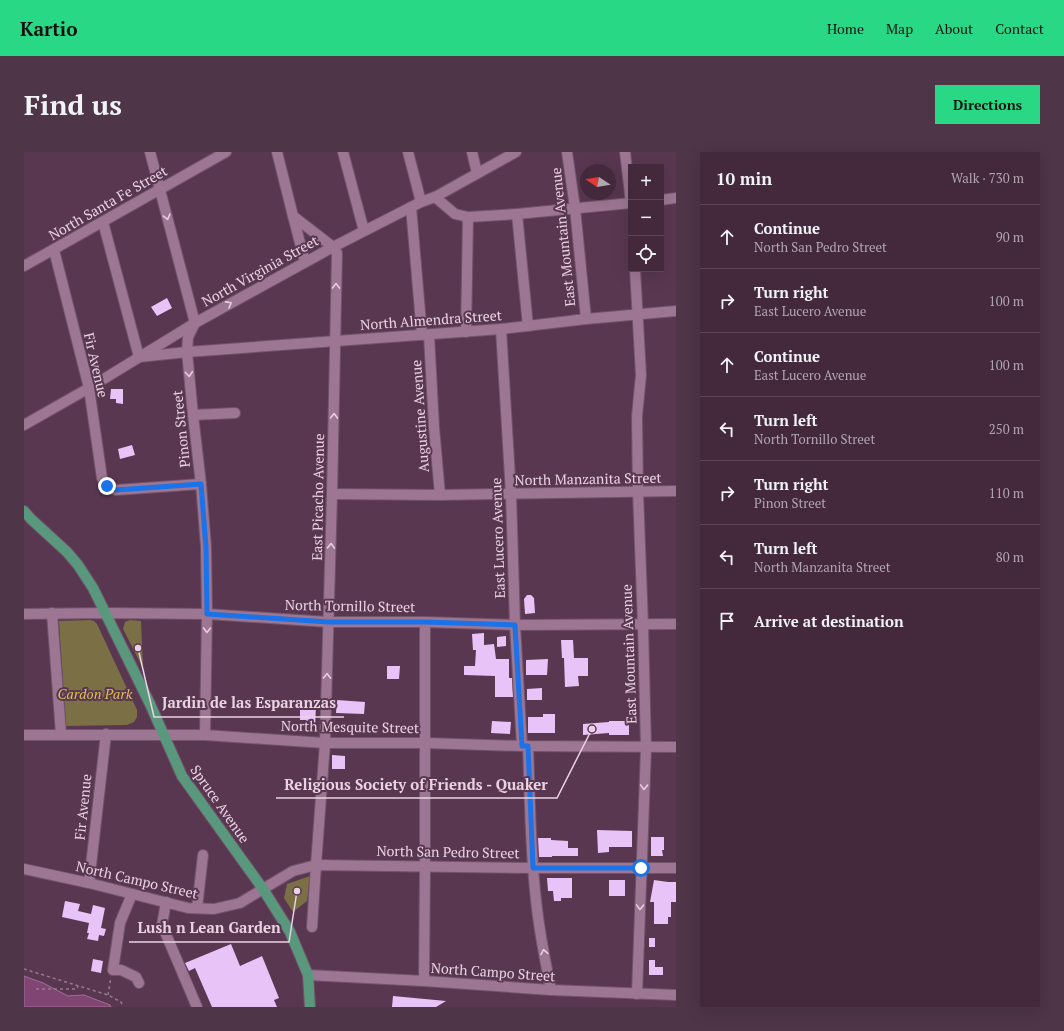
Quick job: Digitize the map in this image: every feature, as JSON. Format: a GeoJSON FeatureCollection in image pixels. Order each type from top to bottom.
{"type":"FeatureCollection","features":[{"type":"Feature","properties":{"kind":"main road","name":"Spruce Avenue"},"geometry":{"type":"LineString","coordinates":[[24,511],[67,552],[78,565],[93,588],[150,704],[182,776],[263,889]]}},
{"type":"Feature","properties":{"kind":"main road"},"geometry":{"type":"LineString","coordinates":[[263,889],[290,932],[308,975],[310,1007]]}},
{"type":"Feature","properties":{"kind":"street"},"geometry":{"type":"LineString","coordinates":[[150,152],[195,323]]}},
{"type":"Feature","properties":{"kind":"street","name":"North Santa Fe Street"},"geometry":{"type":"LineString","coordinates":[[24,266],[160,189],[214,155],[226,152]]}},
{"type":"Feature","properties":{"kind":"street"},"geometry":{"type":"LineString","coordinates":[[277,152],[305,262]]}},
{"type":"Feature","properties":{"kind":"street"},"geometry":{"type":"LineString","coordinates":[[343,152],[364,231]]}},
{"type":"Feature","properties":{"kind":"street"},"geometry":{"type":"LineString","coordinates":[[408,152],[421,202]]}},
{"type":"Feature","properties":{"kind":"street"},"geometry":{"type":"LineString","coordinates":[[472,152],[477,173]]}},
{"type":"Feature","properties":{"kind":"street","name":"North Virginia Street"},"geometry":{"type":"LineString","coordinates":[[24,425],[89,388],[195,323],[333,247],[421,202],[435,197],[516,152]]}},
{"type":"Feature","properties":{"kind":"street","name":"East Mountain Avenue"},"geometry":{"type":"LineString","coordinates":[[567,152],[575,208],[586,319]]}},
{"type":"Feature","properties":{"kind":"street"},"geometry":{"type":"LineString","coordinates":[[625,152],[631,200]]}},
{"type":"Feature","properties":{"kind":"street"},"geometry":{"type":"LineString","coordinates":[[435,197],[454,214],[468,217],[518,214],[628,203]]}},
{"type":"Feature","properties":{"kind":"street"},"geometry":{"type":"LineString","coordinates":[[664,200],[676,198]]}},
{"type":"Feature","properties":{"kind":"street","name":"Augustine Avenue"},"geometry":{"type":"LineString","coordinates":[[411,207],[426,335],[440,495]]}},
{"type":"Feature","properties":{"kind":"street"},"geometry":{"type":"LineString","coordinates":[[518,214],[528,326]]}},
{"type":"Feature","properties":{"kind":"street"},"geometry":{"type":"LineString","coordinates":[[293,216],[333,247]]}},
{"type":"Feature","properties":{"kind":"street"},"geometry":{"type":"LineString","coordinates":[[466,332],[468,217]]}},
{"type":"Feature","properties":{"kind":"street"},"geometry":{"type":"LineString","coordinates":[[103,222],[139,357]]}},
{"type":"Feature","properties":{"kind":"street","name":"East Picacho Avenue"},"geometry":{"type":"LineString","coordinates":[[312,927],[325,743],[337,253],[333,247]]}},
{"type":"Feature","properties":{"kind":"street","name":"Fir Avenue"},"geometry":{"type":"LineString","coordinates":[[54,250],[89,388],[102,478],[107,486],[116,490],[201,484]]}},
{"type":"Feature","properties":{"kind":"street","name":"East Mountain Avenue"},"geometry":{"type":"LineString","coordinates":[[635,272],[641,375],[637,416],[638,492],[646,748],[637,994]]}},
{"type":"Feature","properties":{"kind":"street","name":"North Almendra Street"},"geometry":{"type":"LineString","coordinates":[[139,357],[187,352],[466,332],[676,311]]}},
{"type":"Feature","properties":{"kind":"street","name":"Pinon Street"},"geometry":{"type":"LineString","coordinates":[[195,323],[188,337],[187,352],[206,547],[207,614],[205,735]]}},
{"type":"Feature","properties":{"kind":"street","name":"East Lucero Avenue"},"geometry":{"type":"LineString","coordinates":[[501,329],[511,494],[515,625],[533,868],[540,929],[550,990]]}},
{"type":"Feature","properties":{"kind":"street"},"geometry":{"type":"LineString","coordinates":[[193,415],[235,413]]}},
{"type":"Feature","properties":{"kind":"street","name":"North Manzanita Street"},"geometry":{"type":"LineString","coordinates":[[332,494],[440,495],[676,491]]}},
{"type":"Feature","properties":{"kind":"street","name":"North Tornillo Street"},"geometry":{"type":"LineString","coordinates":[[24,614],[207,614],[328,622],[425,622],[515,625],[676,624]]}},
{"type":"Feature","properties":{"kind":"street"},"geometry":{"type":"LineString","coordinates":[[52,614],[61,734]]}},
{"type":"Feature","properties":{"kind":"street"},"geometry":{"type":"LineString","coordinates":[[424,981],[425,622]]}},
{"type":"Feature","properties":{"kind":"street","name":"Fir Avenue"},"geometry":{"type":"LineString","coordinates":[[89,883],[106,734]]}},
{"type":"Feature","properties":{"kind":"street","name":"North Mesquite Street"},"geometry":{"type":"LineString","coordinates":[[24,735],[205,735],[325,743],[425,743],[646,748],[676,747]]}},
{"type":"Feature","properties":{"kind":"street"},"geometry":{"type":"LineString","coordinates":[[197,908],[203,855]]}},
{"type":"Feature","properties":{"kind":"street"},"geometry":{"type":"LineString","coordinates":[[263,889],[293,871],[316,865]]}},
{"type":"Feature","properties":{"kind":"street","name":"North San Pedro Street"},"geometry":{"type":"LineString","coordinates":[[316,865],[676,868]]}},
{"type":"Feature","properties":{"kind":"street","name":"North Campo Street"},"geometry":{"type":"LineString","coordinates":[[24,869],[89,883],[188,908],[214,910],[240,904],[263,889]]}},
{"type":"Feature","properties":{"kind":"street"},"geometry":{"type":"LineString","coordinates":[[113,970],[120,923],[132,894]]}},
{"type":"Feature","properties":{"kind":"street"},"geometry":{"type":"LineString","coordinates":[[169,903],[167,926],[164,930],[197,1007]]}},
{"type":"Feature","properties":{"kind":"street","name":"North Campo Street"},"geometry":{"type":"LineString","coordinates":[[308,975],[550,990],[676,995]]}},
{"type":"Feature","properties":{"kind":"path"},"geometry":{"type":"LineString","coordinates":[[24,969],[108,995],[121,1002],[123,1007]]}},
{"type":"Feature","properties":{"kind":"path"},"geometry":{"type":"LineString","coordinates":[[108,995],[113,970]]}},
{"type":"Feature","properties":{"kind":"path"},"geometry":{"type":"LineString","coordinates":[[36,989],[77,989],[78,986]]}},
{"type":"Feature","properties":{"kind":"green space","name":"Cardon Park"},"geometry":{"type":"Polygon","coordinates":[[[90,620],[97,624],[137,710],[137,717],[134,722],[127,725],[66,726],[59,621],[90,620]]]}},
{"type":"Feature","properties":{"kind":"green space"},"geometry":{"type":"Polygon","coordinates":[[[130,620],[141,621],[143,668],[123,629],[125,622],[130,620]]]}},
{"type":"Feature","properties":{"kind":"green space"},"geometry":{"type":"Polygon","coordinates":[[[310,876],[307,901],[293,912],[284,898],[287,884],[310,876]]]}},
{"type":"Feature","properties":{"kind":"shaded area"},"geometry":{"type":"Polygon","coordinates":[[[24,976],[43,983],[68,996],[84,995],[110,1005],[111,1007],[24,1007],[24,976]]]}},
{"type":"Feature","properties":{"kind":"building"},"geometry":{"type":"Polygon","coordinates":[[[167,298],[172,308],[157,316],[151,307],[167,298]]]}},
{"type":"Feature","properties":{"kind":"building"},"geometry":{"type":"Polygon","coordinates":[[[111,389],[123,389],[123,404],[116,403],[116,399],[110,399],[111,389]]]}},
{"type":"Feature","properties":{"kind":"building"},"geometry":{"type":"Polygon","coordinates":[[[132,445],[135,455],[120,459],[118,449],[132,445]]]}},
{"type":"Feature","properties":{"kind":"building"},"geometry":{"type":"Polygon","coordinates":[[[527,595],[531,595],[534,598],[535,613],[525,614],[524,599],[527,595]]]}},
{"type":"Feature","properties":{"kind":"building"},"geometry":{"type":"Polygon","coordinates":[[[484,633],[484,645],[494,644],[496,659],[509,659],[509,678],[512,678],[513,697],[495,697],[495,676],[464,675],[464,666],[475,666],[476,650],[473,650],[472,634],[484,633]]]}},
{"type":"Feature","properties":{"kind":"building"},"geometry":{"type":"Polygon","coordinates":[[[506,636],[506,646],[497,647],[497,637],[506,636]]]}},
{"type":"Feature","properties":{"kind":"building"},"geometry":{"type":"Polygon","coordinates":[[[561,640],[573,640],[574,658],[588,658],[588,676],[578,676],[579,686],[565,687],[564,658],[562,658],[561,640]]]}},
{"type":"Feature","properties":{"kind":"building"},"geometry":{"type":"Polygon","coordinates":[[[548,659],[547,675],[526,675],[526,660],[548,659]]]}},
{"type":"Feature","properties":{"kind":"building"},"geometry":{"type":"Polygon","coordinates":[[[387,666],[400,666],[399,679],[387,679],[387,666]]]}},
{"type":"Feature","properties":{"kind":"building"},"geometry":{"type":"Polygon","coordinates":[[[542,688],[542,700],[527,700],[527,689],[542,688]]]}},
{"type":"Feature","properties":{"kind":"building"},"geometry":{"type":"Polygon","coordinates":[[[337,700],[365,702],[364,714],[336,713],[337,700]]]}},
{"type":"Feature","properties":{"kind":"building"},"geometry":{"type":"Polygon","coordinates":[[[300,704],[316,704],[315,729],[306,729],[306,720],[300,720],[300,704]]]}},
{"type":"Feature","properties":{"kind":"building"},"geometry":{"type":"Polygon","coordinates":[[[543,714],[555,714],[555,733],[528,733],[528,717],[543,717],[543,714]]]}},
{"type":"Feature","properties":{"kind":"building"},"geometry":{"type":"Polygon","coordinates":[[[492,721],[511,722],[510,734],[491,733],[492,721]]]}},
{"type":"Feature","properties":{"kind":"building"},"geometry":{"type":"Polygon","coordinates":[[[609,721],[629,721],[629,735],[609,735],[609,733],[583,735],[583,724],[609,721]]]}},
{"type":"Feature","properties":{"kind":"building"},"geometry":{"type":"Polygon","coordinates":[[[332,755],[345,756],[345,769],[332,769],[332,755]]]}},
{"type":"Feature","properties":{"kind":"building"},"geometry":{"type":"Polygon","coordinates":[[[597,830],[632,831],[632,847],[609,847],[609,852],[598,853],[597,830]]]}},
{"type":"Feature","properties":{"kind":"building"},"geometry":{"type":"Polygon","coordinates":[[[651,837],[664,837],[664,850],[662,850],[663,856],[651,856],[651,837]]]}},
{"type":"Feature","properties":{"kind":"building"},"geometry":{"type":"Polygon","coordinates":[[[538,838],[551,838],[551,840],[568,841],[568,848],[578,848],[578,856],[539,857],[538,838]]]}},
{"type":"Feature","properties":{"kind":"building"},"geometry":{"type":"Polygon","coordinates":[[[547,878],[572,878],[572,898],[561,898],[561,901],[554,901],[553,891],[548,891],[547,878]]]}},
{"type":"Feature","properties":{"kind":"building"},"geometry":{"type":"Polygon","coordinates":[[[609,880],[625,880],[625,896],[609,896],[609,880]]]}},
{"type":"Feature","properties":{"kind":"building"},"geometry":{"type":"Polygon","coordinates":[[[654,880],[676,882],[676,902],[671,902],[671,917],[668,917],[668,924],[654,924],[654,902],[650,902],[654,880]]]}},
{"type":"Feature","properties":{"kind":"building"},"geometry":{"type":"Polygon","coordinates":[[[65,901],[80,904],[78,911],[91,914],[93,905],[105,908],[101,928],[106,929],[104,936],[99,935],[98,941],[87,939],[89,933],[87,933],[89,923],[62,917],[65,901]]]}},
{"type":"Feature","properties":{"kind":"building"},"geometry":{"type":"Polygon","coordinates":[[[649,938],[655,938],[655,947],[649,947],[649,938]]]}},
{"type":"Feature","properties":{"kind":"building"},"geometry":{"type":"Polygon","coordinates":[[[231,944],[240,966],[262,956],[279,998],[274,1000],[277,1007],[212,1007],[195,968],[189,971],[185,963],[231,944]]]}},
{"type":"Feature","properties":{"kind":"building"},"geometry":{"type":"Polygon","coordinates":[[[93,959],[103,961],[101,973],[91,971],[93,959]]]}},
{"type":"Feature","properties":{"kind":"building"},"geometry":{"type":"Polygon","coordinates":[[[649,960],[655,960],[655,967],[663,967],[663,975],[649,975],[649,960]]]}},
{"type":"Feature","properties":{"kind":"building"},"geometry":{"type":"Polygon","coordinates":[[[393,996],[446,1001],[436,1007],[392,1007],[393,996]]]}},
{"type":"Feature","properties":{"kind":"place","name":"Jardin de las Esparanzas"},"geometry":{"type":"Point","coordinates":[138,648]}},
{"type":"Feature","properties":{"kind":"place","name":"Religious Society of Friends - Quaker"},"geometry":{"type":"Point","coordinates":[592,729]}},
{"type":"Feature","properties":{"kind":"place","name":"Lush n Lean Garden"},"geometry":{"type":"Point","coordinates":[297,891]}},
{"type":"Feature","properties":{"kind":"route"},"geometry":{"type":"LineString","coordinates":[[107,486],[116,490],[201,484],[206,547],[207,614],[328,622],[425,622],[515,625],[522,746],[528,746],[533,868],[641,868]]}}]}
